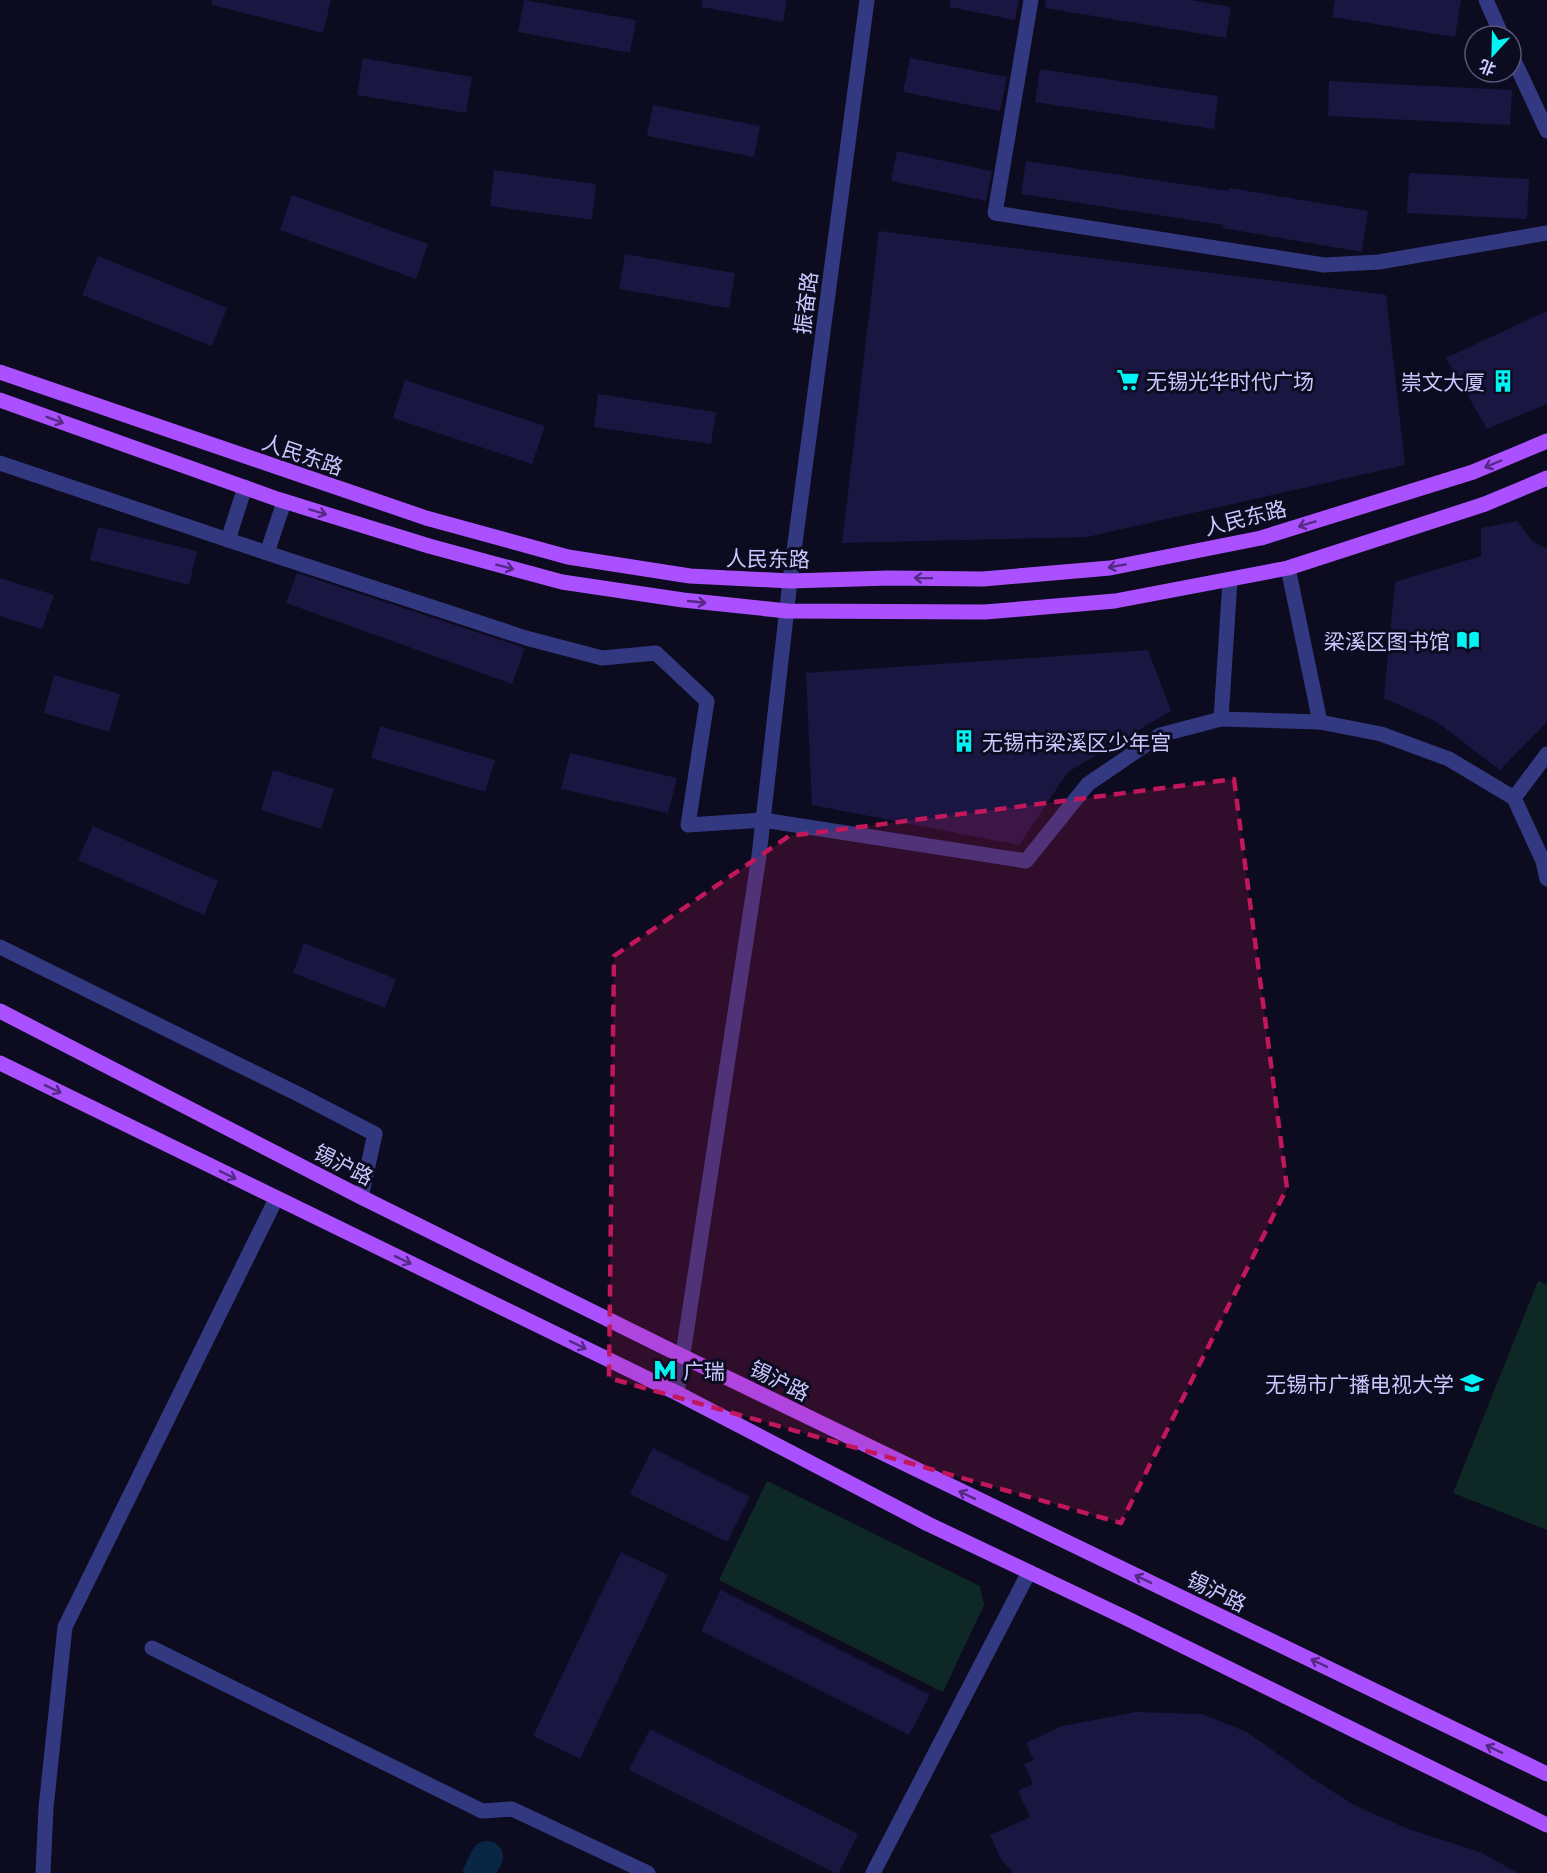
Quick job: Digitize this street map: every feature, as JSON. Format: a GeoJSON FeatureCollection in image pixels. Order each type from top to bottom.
{"type":"FeatureCollection","features":[{"type":"Feature","properties":{"kind":"main road","name":"人民东路"},"geometry":{"type":"LineString","coordinates":[[0,372],[426,518],[558,554],[690,576],[790,581],[889,578],[983,579],[1110,568],[1261,538],[1473,472],[1547,441]]}},
{"type":"Feature","properties":{"kind":"main road"},"geometry":{"type":"LineString","coordinates":[[0,400],[284,502],[429,546],[562,582],[683,600],[788,611],[985,612],[1114,601],[1288,568],[1485,504],[1547,478]]}},
{"type":"Feature","properties":{"kind":"main road","name":"锡沪路"},"geometry":{"type":"LineString","coordinates":[[0,1011],[362,1197],[682,1356],[1547,1774]]}},
{"type":"Feature","properties":{"kind":"main road"},"geometry":{"type":"LineString","coordinates":[[0,1063],[677,1393],[928,1524],[1547,1825]]}},
{"type":"Feature","properties":{"kind":"street","name":"振奋路"},"geometry":{"type":"LineString","coordinates":[[677,1393],[764,820],[790,581],[867,0]]}},
{"type":"Feature","properties":{"kind":"street"},"geometry":{"type":"LineString","coordinates":[[1031,0],[995,213],[1324,265],[1378,262],[1547,233]]}},
{"type":"Feature","properties":{"kind":"street"},"geometry":{"type":"LineString","coordinates":[[1486,0],[1497,24]]}},
{"type":"Feature","properties":{"kind":"street"},"geometry":{"type":"LineString","coordinates":[[1523,80],[1547,131]]}},
{"type":"Feature","properties":{"kind":"street"},"geometry":{"type":"LineString","coordinates":[[0,463],[526,638],[602,658],[657,653],[707,701],[688,825],[764,820],[1026,861],[1088,784],[1160,735],[1221,719],[1320,722],[1380,734],[1449,759],[1514,798],[1543,861],[1547,879]]}},
{"type":"Feature","properties":{"kind":"street"},"geometry":{"type":"LineString","coordinates":[[228,540],[245,487]]}},
{"type":"Feature","properties":{"kind":"street"},"geometry":{"type":"LineString","coordinates":[[267,553],[284,502]]}},
{"type":"Feature","properties":{"kind":"street"},"geometry":{"type":"LineString","coordinates":[[1288,568],[1320,722]]}},
{"type":"Feature","properties":{"kind":"street"},"geometry":{"type":"LineString","coordinates":[[1221,719],[1230,580]]}},
{"type":"Feature","properties":{"kind":"street"},"geometry":{"type":"LineString","coordinates":[[1514,798],[1547,754]]}},
{"type":"Feature","properties":{"kind":"street"},"geometry":{"type":"LineString","coordinates":[[0,947],[375,1134],[362,1197]]}},
{"type":"Feature","properties":{"kind":"street"},"geometry":{"type":"LineString","coordinates":[[43,1873],[46,1808],[65,1627],[276,1198]]}},
{"type":"Feature","properties":{"kind":"street"},"geometry":{"type":"LineString","coordinates":[[873,1873],[1029,1572]]}},
{"type":"Feature","properties":{"kind":"street"},"geometry":{"type":"LineString","coordinates":[[152,1648],[482,1812],[512,1809],[648,1873]]}},
{"type":"Feature","properties":{"kind":"highlighted area"},"geometry":{"type":"Polygon","coordinates":[[[1234,779],[1287,1188],[1121,1523],[609,1378],[614,956],[789,836],[1234,779]]]}},
{"type":"Feature","properties":{"kind":"green space"},"geometry":{"type":"Polygon","coordinates":[[[1538,1281],[1547,1285],[1547,1530],[1453,1493],[1538,1281]]]}},
{"type":"Feature","properties":{"kind":"green space"},"geometry":{"type":"Polygon","coordinates":[[[767,1481],[980,1586],[984,1605],[943,1692],[719,1580],[767,1481]]]}},
{"type":"Feature","properties":{"kind":"building"},"geometry":{"type":"Polygon","coordinates":[[[212,0],[331,0],[323,33],[212,5],[212,0]]]}},
{"type":"Feature","properties":{"kind":"building"},"geometry":{"type":"Polygon","coordinates":[[[524,0],[636,20],[630,53],[518,32],[524,0]]]}},
{"type":"Feature","properties":{"kind":"building"},"geometry":{"type":"Polygon","coordinates":[[[702,0],[787,0],[783,22],[702,7],[702,0]]]}},
{"type":"Feature","properties":{"kind":"building"},"geometry":{"type":"Polygon","coordinates":[[[950,0],[1019,0],[1015,20],[950,7],[950,0]]]}},
{"type":"Feature","properties":{"kind":"building"},"geometry":{"type":"Polygon","coordinates":[[[1046,0],[1191,0],[1231,7],[1226,38],[1045,8],[1046,0]]]}},
{"type":"Feature","properties":{"kind":"building"},"geometry":{"type":"Polygon","coordinates":[[[1335,0],[1461,0],[1455,37],[1332,17],[1335,0]]]}},
{"type":"Feature","properties":{"kind":"building"},"geometry":{"type":"Polygon","coordinates":[[[363,58],[472,77],[466,113],[357,95],[363,58]]]}},
{"type":"Feature","properties":{"kind":"building"},"geometry":{"type":"Polygon","coordinates":[[[910,58],[1007,77],[1000,111],[903,92],[910,58]]]}},
{"type":"Feature","properties":{"kind":"building"},"geometry":{"type":"Polygon","coordinates":[[[1040,69],[1218,96],[1214,129],[1035,102],[1040,69]]]}},
{"type":"Feature","properties":{"kind":"building"},"geometry":{"type":"Polygon","coordinates":[[[1329,81],[1512,90],[1510,125],[1328,116],[1329,81]]]}},
{"type":"Feature","properties":{"kind":"building"},"geometry":{"type":"Polygon","coordinates":[[[653,105],[760,126],[754,157],[647,136],[653,105]]]}},
{"type":"Feature","properties":{"kind":"building"},"geometry":{"type":"Polygon","coordinates":[[[897,151],[992,171],[986,201],[891,181],[897,151]]]}},
{"type":"Feature","properties":{"kind":"building"},"geometry":{"type":"Polygon","coordinates":[[[1026,161],[1229,191],[1229,188],[1368,211],[1362,252],[1222,228],[1223,225],[1021,194],[1026,161]]]}},
{"type":"Feature","properties":{"kind":"building"},"geometry":{"type":"Polygon","coordinates":[[[494,170],[596,184],[592,220],[490,206],[494,170]]]}},
{"type":"Feature","properties":{"kind":"building"},"geometry":{"type":"Polygon","coordinates":[[[1409,173],[1529,179],[1527,219],[1407,213],[1409,173]]]}},
{"type":"Feature","properties":{"kind":"building"},"geometry":{"type":"Polygon","coordinates":[[[292,195],[428,244],[416,279],[280,230],[292,195]]]}},
{"type":"Feature","properties":{"kind":"building","name":"无锡光华时代广场"},"geometry":{"type":"Polygon","coordinates":[[[879,231],[1386,295],[1405,465],[1087,537],[842,543],[879,231]]]}},
{"type":"Feature","properties":{"kind":"building"},"geometry":{"type":"Polygon","coordinates":[[[625,254],[735,273],[729,308],[619,289],[625,254]]]}},
{"type":"Feature","properties":{"kind":"building"},"geometry":{"type":"Polygon","coordinates":[[[98,256],[227,308],[212,346],[82,295],[98,256]]]}},
{"type":"Feature","properties":{"kind":"building","name":"崇文大厦"},"geometry":{"type":"Polygon","coordinates":[[[1547,311],[1547,404],[1487,429],[1446,358],[1547,311]]]}},
{"type":"Feature","properties":{"kind":"building"},"geometry":{"type":"Polygon","coordinates":[[[405,380],[545,426],[532,464],[393,418],[405,380]]]}},
{"type":"Feature","properties":{"kind":"building"},"geometry":{"type":"Polygon","coordinates":[[[598,394],[716,412],[711,444],[594,427],[598,394]]]}},
{"type":"Feature","properties":{"kind":"building","name":"梁溪区图书馆"},"geometry":{"type":"Polygon","coordinates":[[[1517,521],[1532,541],[1547,549],[1547,722],[1500,770],[1437,722],[1384,698],[1395,582],[1481,556],[1481,528],[1517,521]]]}},
{"type":"Feature","properties":{"kind":"building"},"geometry":{"type":"Polygon","coordinates":[[[98,527],[197,551],[189,585],[90,560],[98,527]]]}},
{"type":"Feature","properties":{"kind":"building"},"geometry":{"type":"Polygon","coordinates":[[[297,573],[525,648],[512,684],[286,603],[297,573]]]}},
{"type":"Feature","properties":{"kind":"building"},"geometry":{"type":"Polygon","coordinates":[[[0,578],[54,595],[42,629],[0,616],[0,578]]]}},
{"type":"Feature","properties":{"kind":"building","name":"无锡市梁溪区少年宫"},"geometry":{"type":"Polygon","coordinates":[[[1148,650],[1171,711],[1068,772],[1019,845],[812,805],[806,673],[1148,650]]]}},
{"type":"Feature","properties":{"kind":"building"},"geometry":{"type":"Polygon","coordinates":[[[54,675],[120,694],[109,732],[44,713],[54,675]]]}},
{"type":"Feature","properties":{"kind":"building"},"geometry":{"type":"Polygon","coordinates":[[[380,726],[495,760],[485,792],[371,758],[380,726]]]}},
{"type":"Feature","properties":{"kind":"building"},"geometry":{"type":"Polygon","coordinates":[[[570,753],[677,778],[668,813],[561,789],[570,753]]]}},
{"type":"Feature","properties":{"kind":"building"},"geometry":{"type":"Polygon","coordinates":[[[273,770],[334,789],[321,829],[261,810],[273,770]]]}},
{"type":"Feature","properties":{"kind":"building"},"geometry":{"type":"Polygon","coordinates":[[[93,826],[218,881],[204,915],[78,860],[93,826]]]}},
{"type":"Feature","properties":{"kind":"building"},"geometry":{"type":"Polygon","coordinates":[[[304,943],[396,979],[385,1008],[293,973],[304,943]]]}},
{"type":"Feature","properties":{"kind":"building"},"geometry":{"type":"Polygon","coordinates":[[[653,1448],[750,1497],[727,1542],[630,1494],[653,1448]]]}},
{"type":"Feature","properties":{"kind":"building"},"geometry":{"type":"Polygon","coordinates":[[[621,1552],[668,1575],[580,1759],[533,1736],[621,1552]]]}},
{"type":"Feature","properties":{"kind":"building"},"geometry":{"type":"Polygon","coordinates":[[[721,1590],[930,1695],[909,1735],[701,1631],[721,1590]]]}},
{"type":"Feature","properties":{"kind":"building"},"geometry":{"type":"Polygon","coordinates":[[[1136,1712],[1202,1714],[1247,1732],[1354,1805],[1408,1829],[1480,1852],[1518,1873],[1013,1873],[1001,1859],[990,1835],[1030,1817],[1018,1791],[1033,1784],[1024,1764],[1034,1760],[1026,1743],[1062,1726],[1136,1712]]]}},
{"type":"Feature","properties":{"kind":"building"},"geometry":{"type":"Polygon","coordinates":[[[650,1729],[858,1834],[839,1873],[629,1770],[650,1729]]]}},
{"type":"Feature","properties":{"kind":"waterway"},"geometry":{"type":"LineString","coordinates":[[479,1873],[487,1857]]}},
{"type":"Feature","properties":{"kind":"place","name":"无锡光华时代广场"},"geometry":{"type":"Point","coordinates":[1128,380]}},
{"type":"Feature","properties":{"kind":"place","name":"崇文大厦"},"geometry":{"type":"Point","coordinates":[1503,381]}},
{"type":"Feature","properties":{"kind":"place","name":"梁溪区图书馆"},"geometry":{"type":"Point","coordinates":[1468,640]}},
{"type":"Feature","properties":{"kind":"place","name":"无锡市梁溪区少年宫"},"geometry":{"type":"Point","coordinates":[964,741]}},
{"type":"Feature","properties":{"kind":"place","name":"广瑞"},"geometry":{"type":"Point","coordinates":[665,1370]}},
{"type":"Feature","properties":{"kind":"place","name":"无锡市广播电视大学"},"geometry":{"type":"Point","coordinates":[1472,1383]}}]}
